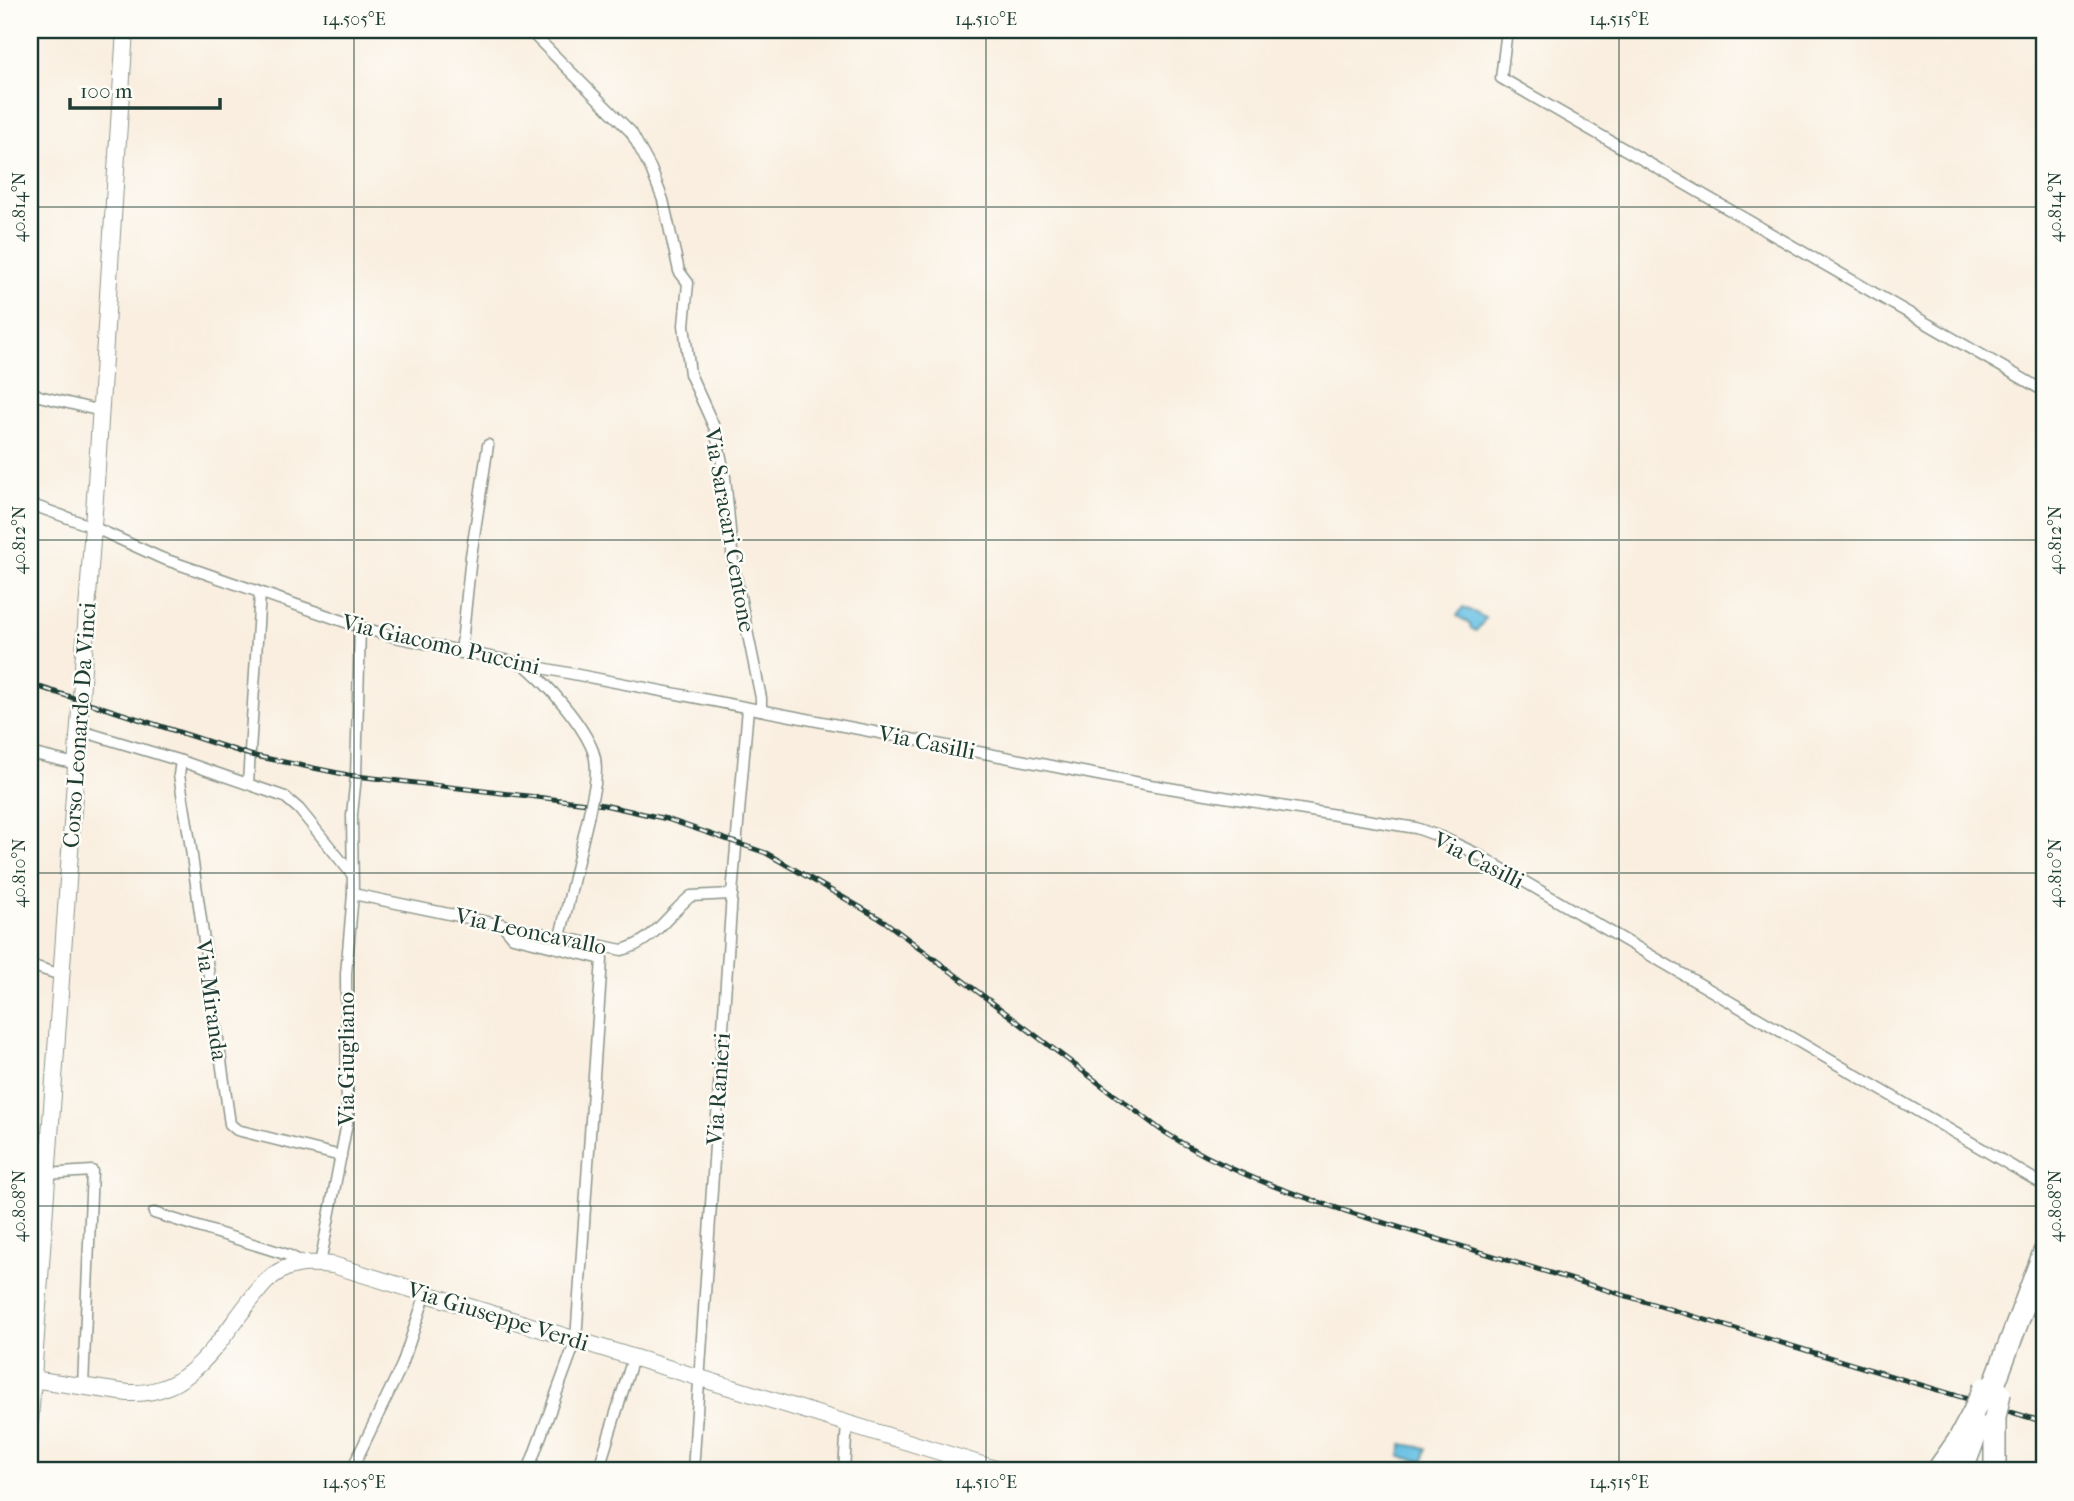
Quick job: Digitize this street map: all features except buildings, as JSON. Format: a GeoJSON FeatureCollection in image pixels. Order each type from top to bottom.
{"type":"FeatureCollection","features":[{"type":"Feature","properties":{"kind":"highway"},"geometry":{"type":"LineString","coordinates":[[1962,1471],[1984,1416],[2004,1343],[2021,1314],[2041,1261]]}},
{"type":"Feature","properties":{"kind":"highway"},"geometry":{"type":"LineString","coordinates":[[1992,1391],[2019,1343],[2041,1261]]}},
{"type":"Feature","properties":{"kind":"highway"},"geometry":{"type":"LineString","coordinates":[[1937,1471],[1958,1441],[1984,1416]]}},
{"type":"Feature","properties":{"kind":"highway"},"geometry":{"type":"LineString","coordinates":[[1984,1416],[1995,1471]]}},
{"type":"Feature","properties":{"kind":"main road","name":"Corso Leonardo Da Vinci"},"geometry":{"type":"LineString","coordinates":[[30,1420],[125,30]]}},
{"type":"Feature","properties":{"kind":"main road","name":"Via Giuseppe Verdi"},"geometry":{"type":"LineString","coordinates":[[313,1264],[333,1265],[1002,1471]]}},
{"type":"Feature","properties":{"kind":"main road"},"geometry":{"type":"LineString","coordinates":[[33,1379],[143,1394],[176,1384],[194,1371],[268,1279],[295,1265],[313,1264]]}},
{"type":"Feature","properties":{"kind":"street","name":"Via Saracari Centone"},"geometry":{"type":"LineString","coordinates":[[528,30],[631,132],[651,169],[663,200],[679,271],[688,283],[684,325],[690,374],[715,429],[724,477],[733,562],[761,698],[761,710]]}},
{"type":"Feature","properties":{"kind":"street"},"geometry":{"type":"LineString","coordinates":[[1507,30],[1502,78],[2044,391]]}},
{"type":"Feature","properties":{"kind":"street"},"geometry":{"type":"LineString","coordinates":[[30,390],[39,396],[101,411]]}},
{"type":"Feature","properties":{"kind":"street"},"geometry":{"type":"LineString","coordinates":[[461,653],[471,556],[488,445]]}},
{"type":"Feature","properties":{"kind":"street","name":"Via Giacomo Puccini"},"geometry":{"type":"LineString","coordinates":[[30,504],[93,527],[161,558],[360,628],[461,653],[761,710]]}},
{"type":"Feature","properties":{"kind":"street"},"geometry":{"type":"LineString","coordinates":[[248,783],[260,593]]}},
{"type":"Feature","properties":{"kind":"street","name":"Via Giugliano"},"geometry":{"type":"LineString","coordinates":[[313,1264],[347,1123],[346,974],[353,894],[351,873],[360,628]]}},
{"type":"Feature","properties":{"kind":"street"},"geometry":{"type":"LineString","coordinates":[[525,665],[539,677],[585,733],[594,753],[595,784],[560,937]]}},
{"type":"Feature","properties":{"kind":"street","name":"Via Ranieri"},"geometry":{"type":"LineString","coordinates":[[693,1471],[732,894],[748,708]]}},
{"type":"Feature","properties":{"kind":"street","name":"Via Casilli"},"geometry":{"type":"LineString","coordinates":[[761,710],[1150,785],[1416,828],[1441,837],[1477,854],[2044,1185]]}},
{"type":"Feature","properties":{"kind":"street"},"geometry":{"type":"LineString","coordinates":[[78,730],[274,792],[293,804],[351,873]]}},
{"type":"Feature","properties":{"kind":"street"},"geometry":{"type":"LineString","coordinates":[[30,753],[76,764]]}},
{"type":"Feature","properties":{"kind":"street","name":"Via Miranda"},"geometry":{"type":"LineString","coordinates":[[181,761],[179,775],[230,1124],[237,1130],[341,1156]]}},
{"type":"Feature","properties":{"kind":"street","name":"Via Leoncavallo"},"geometry":{"type":"LineString","coordinates":[[353,894],[622,950],[637,946],[648,939],[691,895],[732,894]]}},
{"type":"Feature","properties":{"kind":"street"},"geometry":{"type":"LineString","coordinates":[[502,924],[513,937],[602,959],[576,1340],[528,1471]]}},
{"type":"Feature","properties":{"kind":"street"},"geometry":{"type":"LineString","coordinates":[[30,965],[61,975]]}},
{"type":"Feature","properties":{"kind":"street"},"geometry":{"type":"LineString","coordinates":[[30,1175],[92,1171],[83,1387]]}},
{"type":"Feature","properties":{"kind":"street"},"geometry":{"type":"LineString","coordinates":[[153,1213],[313,1264]]}},
{"type":"Feature","properties":{"kind":"street"},"geometry":{"type":"LineString","coordinates":[[351,1471],[402,1365],[425,1293]]}},
{"type":"Feature","properties":{"kind":"street"},"geometry":{"type":"LineString","coordinates":[[598,1471],[633,1357]]}},
{"type":"Feature","properties":{"kind":"street"},"geometry":{"type":"LineString","coordinates":[[844,1471],[847,1422]]}},
{"type":"Feature","properties":{"kind":"water"},"geometry":{"type":"Polygon","coordinates":[[[1463,607],[1486,618],[1476,631],[1457,616],[1463,607]]]}},
{"type":"Feature","properties":{"kind":"water"},"geometry":{"type":"Polygon","coordinates":[[[1402,1444],[1426,1448],[1424,1461],[1400,1457],[1402,1444]]]}},
{"type":"Feature","properties":{"kind":"railway"},"geometry":{"type":"LineString","coordinates":[[30,684],[250,755],[348,775],[604,805],[667,819],[766,853],[884,921],[1161,1130],[1232,1169],[1358,1215],[2044,1422]]}}]}
